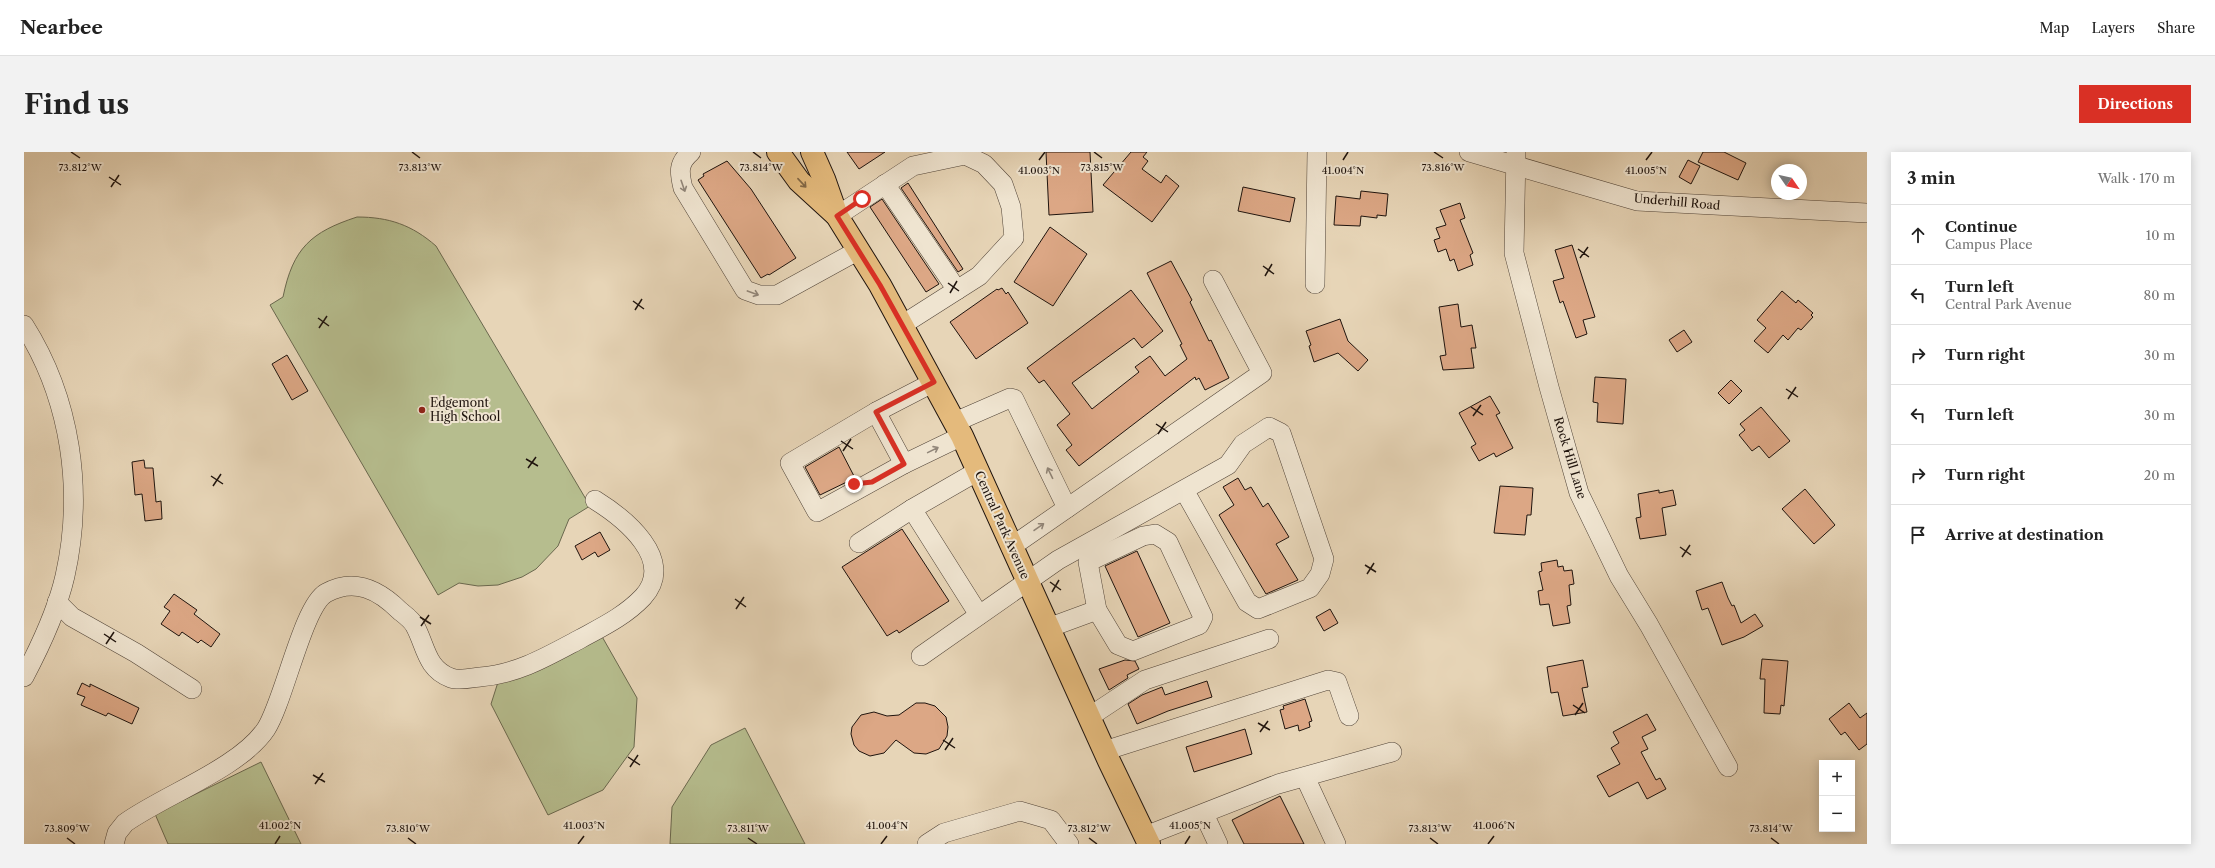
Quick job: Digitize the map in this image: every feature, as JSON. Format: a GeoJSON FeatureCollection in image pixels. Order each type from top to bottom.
{"type":"FeatureCollection","features":[{"type":"Feature","properties":{"kind":"main road","name":"Central Park Avenue"},"geometry":{"type":"LineString","coordinates":[[778,152],[799,181],[837,216]]}},
{"type":"Feature","properties":{"kind":"main road","name":"Central Park Avenue"},"geometry":{"type":"LineString","coordinates":[[812,152],[824,179],[837,216],[859,250],[902,325],[958,429],[1104,751],[1147,840]]}},
{"type":"Feature","properties":{"kind":"street"},"geometry":{"type":"LineString","coordinates":[[691,152],[683,159],[679,170],[683,188],[745,290],[759,295],[777,295],[859,250]]}},
{"type":"Feature","properties":{"kind":"street"},"geometry":{"type":"LineString","coordinates":[[1315,284],[1317,152]]}},
{"type":"Feature","properties":{"kind":"street","name":"Underhill Road"},"geometry":{"type":"LineString","coordinates":[[1469,152],[1516,159],[1638,201],[1867,213]]}},
{"type":"Feature","properties":{"kind":"street"},"geometry":{"type":"LineString","coordinates":[[837,216],[913,166],[965,155],[984,164],[1003,184],[1011,208],[1014,238],[979,276],[902,325]]}},
{"type":"Feature","properties":{"kind":"street","name":"Rock Hill Lane"},"geometry":{"type":"LineString","coordinates":[[1516,159],[1514,253],[1549,387],[1579,493],[1619,576],[1649,625],[1728,767]]}},
{"type":"Feature","properties":{"kind":"street"},"geometry":{"type":"LineString","coordinates":[[885,184],[956,290]]}},
{"type":"Feature","properties":{"kind":"street"},"geometry":{"type":"LineString","coordinates":[[1011,547],[1262,373],[1212,280]]}},
{"type":"Feature","properties":{"kind":"street"},"geometry":{"type":"LineString","coordinates":[[24,325],[51,376],[66,422],[73,494],[72,522],[65,576],[49,625],[24,677]]}},
{"type":"Feature","properties":{"kind":"street"},"geometry":{"type":"LineString","coordinates":[[934,382],[872,414],[790,462],[817,512],[904,464],[1010,398],[1014,399],[1068,508]]}},
{"type":"Feature","properties":{"kind":"street"},"geometry":{"type":"LineString","coordinates":[[872,414],[904,464]]}},
{"type":"Feature","properties":{"kind":"street"},"geometry":{"type":"LineString","coordinates":[[921,656],[1058,560],[1228,465],[1243,444],[1269,427],[1281,433],[1324,559],[1320,574],[1310,588],[1258,608],[1247,602],[1184,490]]}},
{"type":"Feature","properties":{"kind":"street"},"geometry":{"type":"LineString","coordinates":[[859,543],[912,509],[978,471]]}},
{"type":"Feature","properties":{"kind":"street"},"geometry":{"type":"LineString","coordinates":[[114,844],[117,833],[125,823],[245,752],[265,730],[274,713],[300,640],[316,601],[326,593],[351,585],[371,589],[386,597],[414,625],[427,657],[436,669],[453,679],[499,675],[536,663],[618,618],[644,596],[653,577],[652,555],[638,534],[608,508],[595,500]]}},
{"type":"Feature","properties":{"kind":"street"},"geometry":{"type":"LineString","coordinates":[[912,509],[979,616]]}},
{"type":"Feature","properties":{"kind":"street"},"geometry":{"type":"LineString","coordinates":[[1155,534],[1168,542],[1202,617],[1199,625],[1133,651],[1118,645],[1097,610],[1088,562],[1143,536],[1155,534]]}},
{"type":"Feature","properties":{"kind":"street"},"geometry":{"type":"LineString","coordinates":[[57,602],[72,617],[136,652],[192,689]]}},
{"type":"Feature","properties":{"kind":"street"},"geometry":{"type":"LineString","coordinates":[[1048,628],[1097,610]]}},
{"type":"Feature","properties":{"kind":"street"},"geometry":{"type":"LineString","coordinates":[[1089,717],[1145,680],[1269,639]]}},
{"type":"Feature","properties":{"kind":"street"},"geometry":{"type":"LineString","coordinates":[[1104,751],[1328,680],[1337,682],[1349,716]]}},
{"type":"Feature","properties":{"kind":"street"},"geometry":{"type":"LineString","coordinates":[[1147,840],[1204,814],[1278,784],[1392,752]]}},
{"type":"Feature","properties":{"kind":"street"},"geometry":{"type":"LineString","coordinates":[[1306,777],[1336,844]]}},
{"type":"Feature","properties":{"kind":"street"},"geometry":{"type":"LineString","coordinates":[[927,844],[944,833],[1020,811],[1051,820],[1069,844]]}},
{"type":"Feature","properties":{"kind":"street"},"geometry":{"type":"LineString","coordinates":[[1204,814],[1218,844]]}},
{"type":"Feature","properties":{"kind":"green space"},"geometry":{"type":"Polygon","coordinates":[[[357,217],[369,217],[400,224],[418,233],[436,246],[590,506],[569,519],[558,546],[536,569],[522,577],[498,585],[478,586],[459,583],[438,595],[270,305],[283,297],[292,266],[306,244],[327,229],[357,217]]]}},
{"type":"Feature","properties":{"kind":"green space"},"geometry":{"type":"Polygon","coordinates":[[[596,626],[637,698],[634,747],[603,790],[548,815],[491,704],[499,679],[596,626]]]}},
{"type":"Feature","properties":{"kind":"green space"},"geometry":{"type":"Polygon","coordinates":[[[745,728],[805,844],[670,844],[672,807],[711,745],[745,728]]]}},
{"type":"Feature","properties":{"kind":"green space"},"geometry":{"type":"Polygon","coordinates":[[[261,762],[301,844],[168,844],[155,814],[261,762]]]}},
{"type":"Feature","properties":{"kind":"building"},"geometry":{"type":"Polygon","coordinates":[[[847,152],[885,152],[859,169],[847,152]]]}},
{"type":"Feature","properties":{"kind":"building"},"geometry":{"type":"Polygon","coordinates":[[[1046,152],[1090,152],[1093,212],[1049,215],[1046,152]]]}},
{"type":"Feature","properties":{"kind":"building"},"geometry":{"type":"Polygon","coordinates":[[[1131,152],[1147,152],[1143,157],[1148,161],[1142,169],[1161,183],[1166,175],[1179,186],[1152,222],[1103,185],[1131,152]]]}},
{"type":"Feature","properties":{"kind":"building"},"geometry":{"type":"Polygon","coordinates":[[[1703,152],[1724,152],[1746,163],[1738,180],[1698,162],[1703,152]]]}},
{"type":"Feature","properties":{"kind":"building"},"geometry":{"type":"Polygon","coordinates":[[[1688,160],[1700,166],[1691,184],[1679,177],[1688,160]]]}},
{"type":"Feature","properties":{"kind":"building"},"geometry":{"type":"Polygon","coordinates":[[[727,161],[751,189],[796,258],[769,275],[768,274],[761,278],[698,180],[704,176],[703,174],[727,161]]]}},
{"type":"Feature","properties":{"kind":"building"},"geometry":{"type":"Polygon","coordinates":[[[908,183],[963,269],[958,272],[901,188],[908,183]]]}},
{"type":"Feature","properties":{"kind":"building"},"geometry":{"type":"Polygon","coordinates":[[[1243,187],[1295,198],[1290,222],[1238,211],[1243,187]]]}},
{"type":"Feature","properties":{"kind":"building"},"geometry":{"type":"Polygon","coordinates":[[[1361,191],[1388,194],[1386,216],[1377,215],[1377,218],[1361,216],[1360,226],[1334,225],[1336,196],[1360,199],[1361,191]]]}},
{"type":"Feature","properties":{"kind":"building"},"geometry":{"type":"Polygon","coordinates":[[[882,199],[939,284],[926,292],[870,207],[882,199]]]}},
{"type":"Feature","properties":{"kind":"building"},"geometry":{"type":"Polygon","coordinates":[[[1460,203],[1465,218],[1460,220],[1473,253],[1470,255],[1473,265],[1458,271],[1454,259],[1450,261],[1446,249],[1438,252],[1434,240],[1440,238],[1436,228],[1446,225],[1440,210],[1460,203]]]}},
{"type":"Feature","properties":{"kind":"building"},"geometry":{"type":"Polygon","coordinates":[[[1050,227],[1087,254],[1053,306],[1014,282],[1050,227]]]}},
{"type":"Feature","properties":{"kind":"building"},"geometry":{"type":"Polygon","coordinates":[[[1572,245],[1595,317],[1583,320],[1587,334],[1576,338],[1563,301],[1560,303],[1553,281],[1564,278],[1555,250],[1572,245]]]}},
{"type":"Feature","properties":{"kind":"building"},"geometry":{"type":"Polygon","coordinates":[[[1171,261],[1192,300],[1190,302],[1209,341],[1211,340],[1229,378],[1205,390],[1199,378],[1196,380],[1195,377],[1079,466],[1066,450],[1072,445],[1057,425],[1070,414],[1044,380],[1039,383],[1027,368],[1131,290],[1163,331],[1142,348],[1134,338],[1072,383],[1092,409],[1139,372],[1135,367],[1150,356],[1165,376],[1187,359],[1180,345],[1182,344],[1147,273],[1171,261]]]}},
{"type":"Feature","properties":{"kind":"building"},"geometry":{"type":"Polygon","coordinates":[[[1002,288],[1006,294],[1008,292],[1028,323],[976,359],[950,322],[997,289],[1002,288]]]}},
{"type":"Feature","properties":{"kind":"building"},"geometry":{"type":"Polygon","coordinates":[[[1782,291],[1796,303],[1798,300],[1813,313],[1811,315],[1813,317],[1801,330],[1798,328],[1788,340],[1783,335],[1768,353],[1754,341],[1766,328],[1757,320],[1782,291]]]}},
{"type":"Feature","properties":{"kind":"building"},"geometry":{"type":"Polygon","coordinates":[[[1458,304],[1461,327],[1472,325],[1476,348],[1471,348],[1474,368],[1443,370],[1440,356],[1446,355],[1439,307],[1458,304]]]}},
{"type":"Feature","properties":{"kind":"building"},"geometry":{"type":"Polygon","coordinates":[[[1340,319],[1348,341],[1368,360],[1358,371],[1338,353],[1314,362],[1309,346],[1311,345],[1306,331],[1340,319]]]}},
{"type":"Feature","properties":{"kind":"building"},"geometry":{"type":"Polygon","coordinates":[[[1684,330],[1692,342],[1677,352],[1669,340],[1684,330]]]}},
{"type":"Feature","properties":{"kind":"building"},"geometry":{"type":"Polygon","coordinates":[[[287,355],[308,391],[292,400],[272,364],[287,355]]]}},
{"type":"Feature","properties":{"kind":"building"},"geometry":{"type":"Polygon","coordinates":[[[1595,377],[1626,379],[1623,424],[1597,422],[1598,403],[1593,402],[1595,377]]]}},
{"type":"Feature","properties":{"kind":"building"},"geometry":{"type":"Polygon","coordinates":[[[1731,380],[1742,391],[1729,404],[1718,393],[1731,380]]]}},
{"type":"Feature","properties":{"kind":"building"},"geometry":{"type":"Polygon","coordinates":[[[1490,396],[1500,413],[1496,415],[1513,448],[1496,457],[1494,453],[1479,461],[1471,447],[1476,444],[1459,413],[1490,396]]]}},
{"type":"Feature","properties":{"kind":"building"},"geometry":{"type":"Polygon","coordinates":[[[1761,407],[1790,441],[1769,458],[1759,446],[1752,451],[1739,435],[1745,430],[1740,424],[1761,407]]]}},
{"type":"Feature","properties":{"kind":"building"},"geometry":{"type":"Polygon","coordinates":[[[839,447],[855,478],[820,495],[805,467],[839,447]]]}},
{"type":"Feature","properties":{"kind":"building"},"geometry":{"type":"Polygon","coordinates":[[[144,460],[145,468],[153,468],[156,502],[161,501],[162,519],[145,521],[142,494],[135,495],[132,462],[144,460]]]}},
{"type":"Feature","properties":{"kind":"building"},"geometry":{"type":"Polygon","coordinates":[[[1238,478],[1245,490],[1251,487],[1263,507],[1268,503],[1289,537],[1276,544],[1298,580],[1266,594],[1219,515],[1234,505],[1223,487],[1238,478]]]}},
{"type":"Feature","properties":{"kind":"building"},"geometry":{"type":"Polygon","coordinates":[[[1500,486],[1533,488],[1531,515],[1527,515],[1525,535],[1494,533],[1500,486]]]}},
{"type":"Feature","properties":{"kind":"building"},"geometry":{"type":"Polygon","coordinates":[[[1805,489],[1835,525],[1814,544],[1782,509],[1805,489]]]}},
{"type":"Feature","properties":{"kind":"building"},"geometry":{"type":"Polygon","coordinates":[[[1659,490],[1659,493],[1673,490],[1676,505],[1662,508],[1666,535],[1640,539],[1636,518],[1641,517],[1638,494],[1659,490]]]}},
{"type":"Feature","properties":{"kind":"building"},"geometry":{"type":"Polygon","coordinates":[[[902,529],[949,601],[899,633],[897,630],[887,636],[842,567],[902,529]]]}},
{"type":"Feature","properties":{"kind":"building"},"geometry":{"type":"Polygon","coordinates":[[[600,532],[610,550],[598,557],[595,552],[582,560],[575,546],[600,532]]]}},
{"type":"Feature","properties":{"kind":"building"},"geometry":{"type":"Polygon","coordinates":[[[1137,551],[1170,623],[1138,637],[1105,566],[1137,551]]]}},
{"type":"Feature","properties":{"kind":"building"},"geometry":{"type":"Polygon","coordinates":[[[1557,560],[1558,567],[1563,566],[1564,571],[1572,570],[1574,584],[1569,585],[1571,605],[1567,606],[1570,623],[1553,626],[1549,604],[1540,605],[1538,591],[1543,590],[1539,572],[1542,571],[1541,563],[1557,560]]]}},
{"type":"Feature","properties":{"kind":"building"},"geometry":{"type":"Polygon","coordinates":[[[1722,582],[1728,598],[1732,606],[1734,605],[1741,623],[1755,614],[1763,626],[1744,637],[1722,645],[1708,608],[1702,610],[1696,591],[1722,582]]]}},
{"type":"Feature","properties":{"kind":"building"},"geometry":{"type":"Polygon","coordinates":[[[174,594],[197,610],[194,614],[220,634],[211,647],[201,640],[198,643],[182,632],[179,636],[161,624],[170,611],[164,607],[174,594]]]}},
{"type":"Feature","properties":{"kind":"building"},"geometry":{"type":"Polygon","coordinates":[[[1330,609],[1338,623],[1324,631],[1316,617],[1330,609]]]}},
{"type":"Feature","properties":{"kind":"building"},"geometry":{"type":"Polygon","coordinates":[[[1762,659],[1788,661],[1784,706],[1781,705],[1780,714],[1764,713],[1765,679],[1760,679],[1762,659]]]}},
{"type":"Feature","properties":{"kind":"building"},"geometry":{"type":"Polygon","coordinates":[[[1125,660],[1135,661],[1139,669],[1127,675],[1128,678],[1109,690],[1099,669],[1125,660]]]}},
{"type":"Feature","properties":{"kind":"building"},"geometry":{"type":"Polygon","coordinates":[[[1583,660],[1588,687],[1582,688],[1587,712],[1563,716],[1558,692],[1551,693],[1547,667],[1583,660]]]}},
{"type":"Feature","properties":{"kind":"building"},"geometry":{"type":"Polygon","coordinates":[[[1207,681],[1212,697],[1168,711],[1137,724],[1128,704],[1142,695],[1162,687],[1165,695],[1207,681]]]}},
{"type":"Feature","properties":{"kind":"building"},"geometry":{"type":"Polygon","coordinates":[[[82,683],[90,687],[90,684],[139,708],[132,724],[108,713],[106,716],[81,705],[85,697],[77,694],[82,683]]]}},
{"type":"Feature","properties":{"kind":"building"},"geometry":{"type":"Polygon","coordinates":[[[1305,699],[1312,721],[1309,722],[1310,727],[1299,731],[1298,725],[1285,729],[1280,710],[1284,709],[1283,706],[1305,699]]]}},
{"type":"Feature","properties":{"kind":"building"},"geometry":{"type":"Polygon","coordinates":[[[916,703],[925,703],[935,706],[946,717],[948,727],[947,736],[939,749],[926,754],[914,753],[896,740],[884,753],[870,756],[859,751],[854,745],[851,734],[852,727],[861,715],[874,712],[887,716],[899,715],[916,703]]]}},
{"type":"Feature","properties":{"kind":"building"},"geometry":{"type":"Polygon","coordinates":[[[1849,703],[1860,718],[1867,713],[1867,744],[1859,750],[1845,732],[1841,735],[1829,719],[1849,703]]]}},
{"type":"Feature","properties":{"kind":"building"},"geometry":{"type":"Polygon","coordinates":[[[1647,714],[1656,730],[1642,737],[1648,749],[1641,752],[1656,780],[1660,778],[1666,789],[1647,799],[1638,782],[1609,797],[1597,776],[1620,764],[1611,748],[1619,743],[1613,732],[1647,714]]]}},
{"type":"Feature","properties":{"kind":"building"},"geometry":{"type":"Polygon","coordinates":[[[1245,729],[1252,754],[1194,772],[1186,747],[1245,729]]]}},
{"type":"Feature","properties":{"kind":"building"},"geometry":{"type":"Polygon","coordinates":[[[1280,796],[1304,844],[1244,844],[1232,820],[1280,796]]]}},
{"type":"Feature","properties":{"kind":"place","name":"Edgemont High School"},"geometry":{"type":"Point","coordinates":[422,410]}},
{"type":"Feature","properties":{"kind":"route"},"geometry":{"type":"LineString","coordinates":[[854,484],[861,482],[872,482],[904,464],[876,412],[934,382],[880,285],[837,216],[862,199]]}}]}
